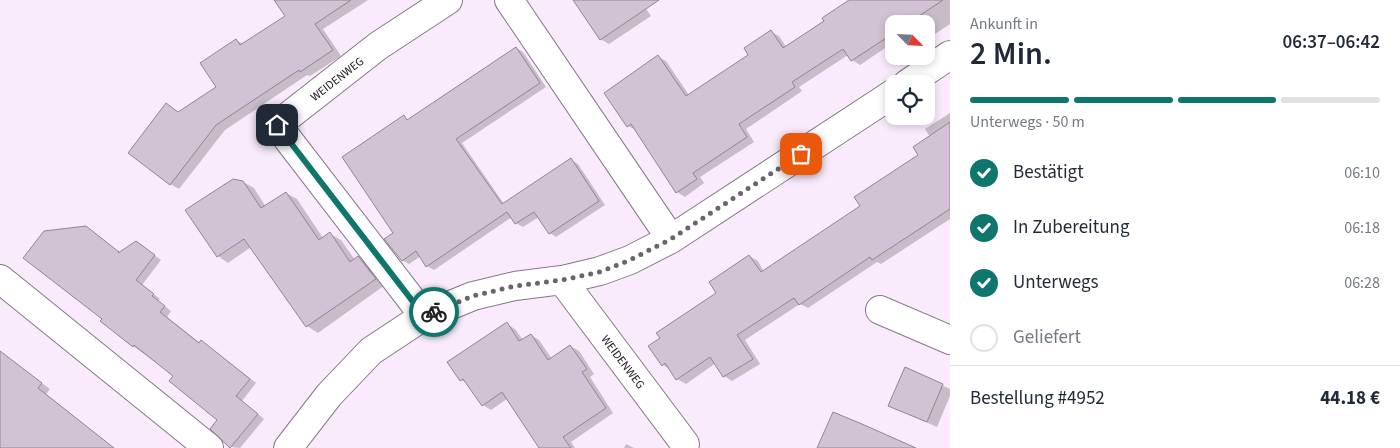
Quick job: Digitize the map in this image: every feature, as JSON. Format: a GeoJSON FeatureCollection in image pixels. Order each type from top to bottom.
{"type":"FeatureCollection","features":[{"type":"Feature","properties":{"kind":"street","name":"WEIDENWEG"},"geometry":{"type":"LineString","coordinates":[[424,316],[277,125],[378,46],[448,0]]}},
{"type":"Feature","properties":{"kind":"street"},"geometry":{"type":"LineString","coordinates":[[510,0],[671,239]]}},
{"type":"Feature","properties":{"kind":"street"},"geometry":{"type":"LineString","coordinates":[[920,75],[950,55]]}},
{"type":"Feature","properties":{"kind":"street"},"geometry":{"type":"LineString","coordinates":[[288,448],[329,395],[371,351],[424,316],[473,296],[515,286],[562,280],[600,272],[630,260],[671,239],[885,98]]}},
{"type":"Feature","properties":{"kind":"street"},"geometry":{"type":"LineString","coordinates":[[0,280],[209,448]]}},
{"type":"Feature","properties":{"kind":"street","name":"WEIDENWEG"},"geometry":{"type":"LineString","coordinates":[[562,280],[685,444]]}},
{"type":"Feature","properties":{"kind":"street"},"geometry":{"type":"LineString","coordinates":[[880,310],[950,340]]}},
{"type":"Feature","properties":{"kind":"building"},"geometry":{"type":"Polygon","coordinates":[[[274,0],[351,0],[315,24],[333,50],[300,72],[299,70],[216,125],[170,185],[128,153],[166,103],[178,112],[216,87],[200,63],[236,39],[240,45],[285,16],[274,0]]]}},
{"type":"Feature","properties":{"kind":"building"},"geometry":{"type":"Polygon","coordinates":[[[573,0],[659,0],[600,40],[573,0]]]}},
{"type":"Feature","properties":{"kind":"building"},"geometry":{"type":"Polygon","coordinates":[[[849,0],[943,0],[920,15],[885,15],[885,39],[851,61],[843,49],[792,82],[795,87],[739,124],[747,137],[693,173],[697,179],[676,193],[631,124],[627,127],[604,93],[658,55],[686,96],[748,55],[744,48],[771,30],[783,48],[824,21],[822,18],[849,0]]]}},
{"type":"Feature","properties":{"kind":"building"},"geometry":{"type":"Polygon","coordinates":[[[516,47],[540,83],[456,139],[502,204],[571,158],[599,201],[549,234],[534,212],[515,224],[507,212],[426,267],[416,251],[402,261],[384,239],[393,233],[342,157],[404,115],[407,120],[516,47]]]}},
{"type":"Feature","properties":{"kind":"building"},"geometry":{"type":"Polygon","coordinates":[[[950,122],[950,209],[872,260],[870,257],[799,305],[794,298],[737,335],[753,359],[723,377],[710,357],[676,380],[665,363],[662,366],[648,346],[660,338],[656,333],[716,293],[709,282],[749,255],[761,272],[860,206],[854,197],[918,155],[913,147],[950,122]]]}},
{"type":"Feature","properties":{"kind":"building"},"geometry":{"type":"Polygon","coordinates":[[[233,179],[243,181],[261,208],[286,192],[319,240],[330,232],[350,262],[358,256],[376,279],[306,327],[244,239],[217,257],[185,210],[233,179]]]}},
{"type":"Feature","properties":{"kind":"building"},"geometry":{"type":"Polygon","coordinates":[[[86,226],[118,253],[136,241],[155,255],[136,280],[154,294],[152,296],[165,306],[160,312],[199,343],[201,340],[250,379],[236,396],[258,414],[230,448],[210,429],[217,420],[169,381],[173,376],[134,345],[133,347],[100,321],[102,319],[23,258],[44,231],[86,226]]]}},
{"type":"Feature","properties":{"kind":"building"},"geometry":{"type":"Polygon","coordinates":[[[507,322],[519,341],[531,334],[548,360],[570,345],[587,369],[582,372],[606,408],[563,437],[571,448],[539,448],[502,392],[482,406],[463,379],[460,381],[447,362],[507,322]]]}},
{"type":"Feature","properties":{"kind":"building"},"geometry":{"type":"Polygon","coordinates":[[[0,351],[42,383],[38,388],[114,448],[0,448],[0,351]]]}},
{"type":"Feature","properties":{"kind":"building"},"geometry":{"type":"Polygon","coordinates":[[[905,367],[943,384],[927,422],[888,406],[905,367]]]}},
{"type":"Feature","properties":{"kind":"building"},"geometry":{"type":"Polygon","coordinates":[[[833,412],[862,424],[916,448],[817,448],[833,412]]]}},
{"type":"Feature","properties":{"kind":"way so far"},"geometry":{"type":"LineString","coordinates":[[434,312],[473,296],[515,286],[562,280],[600,272],[630,260],[671,239],[801,154]]}},
{"type":"Feature","properties":{"kind":"route"},"geometry":{"type":"LineString","coordinates":[[277,125],[424,316],[434,312]]}}]}
